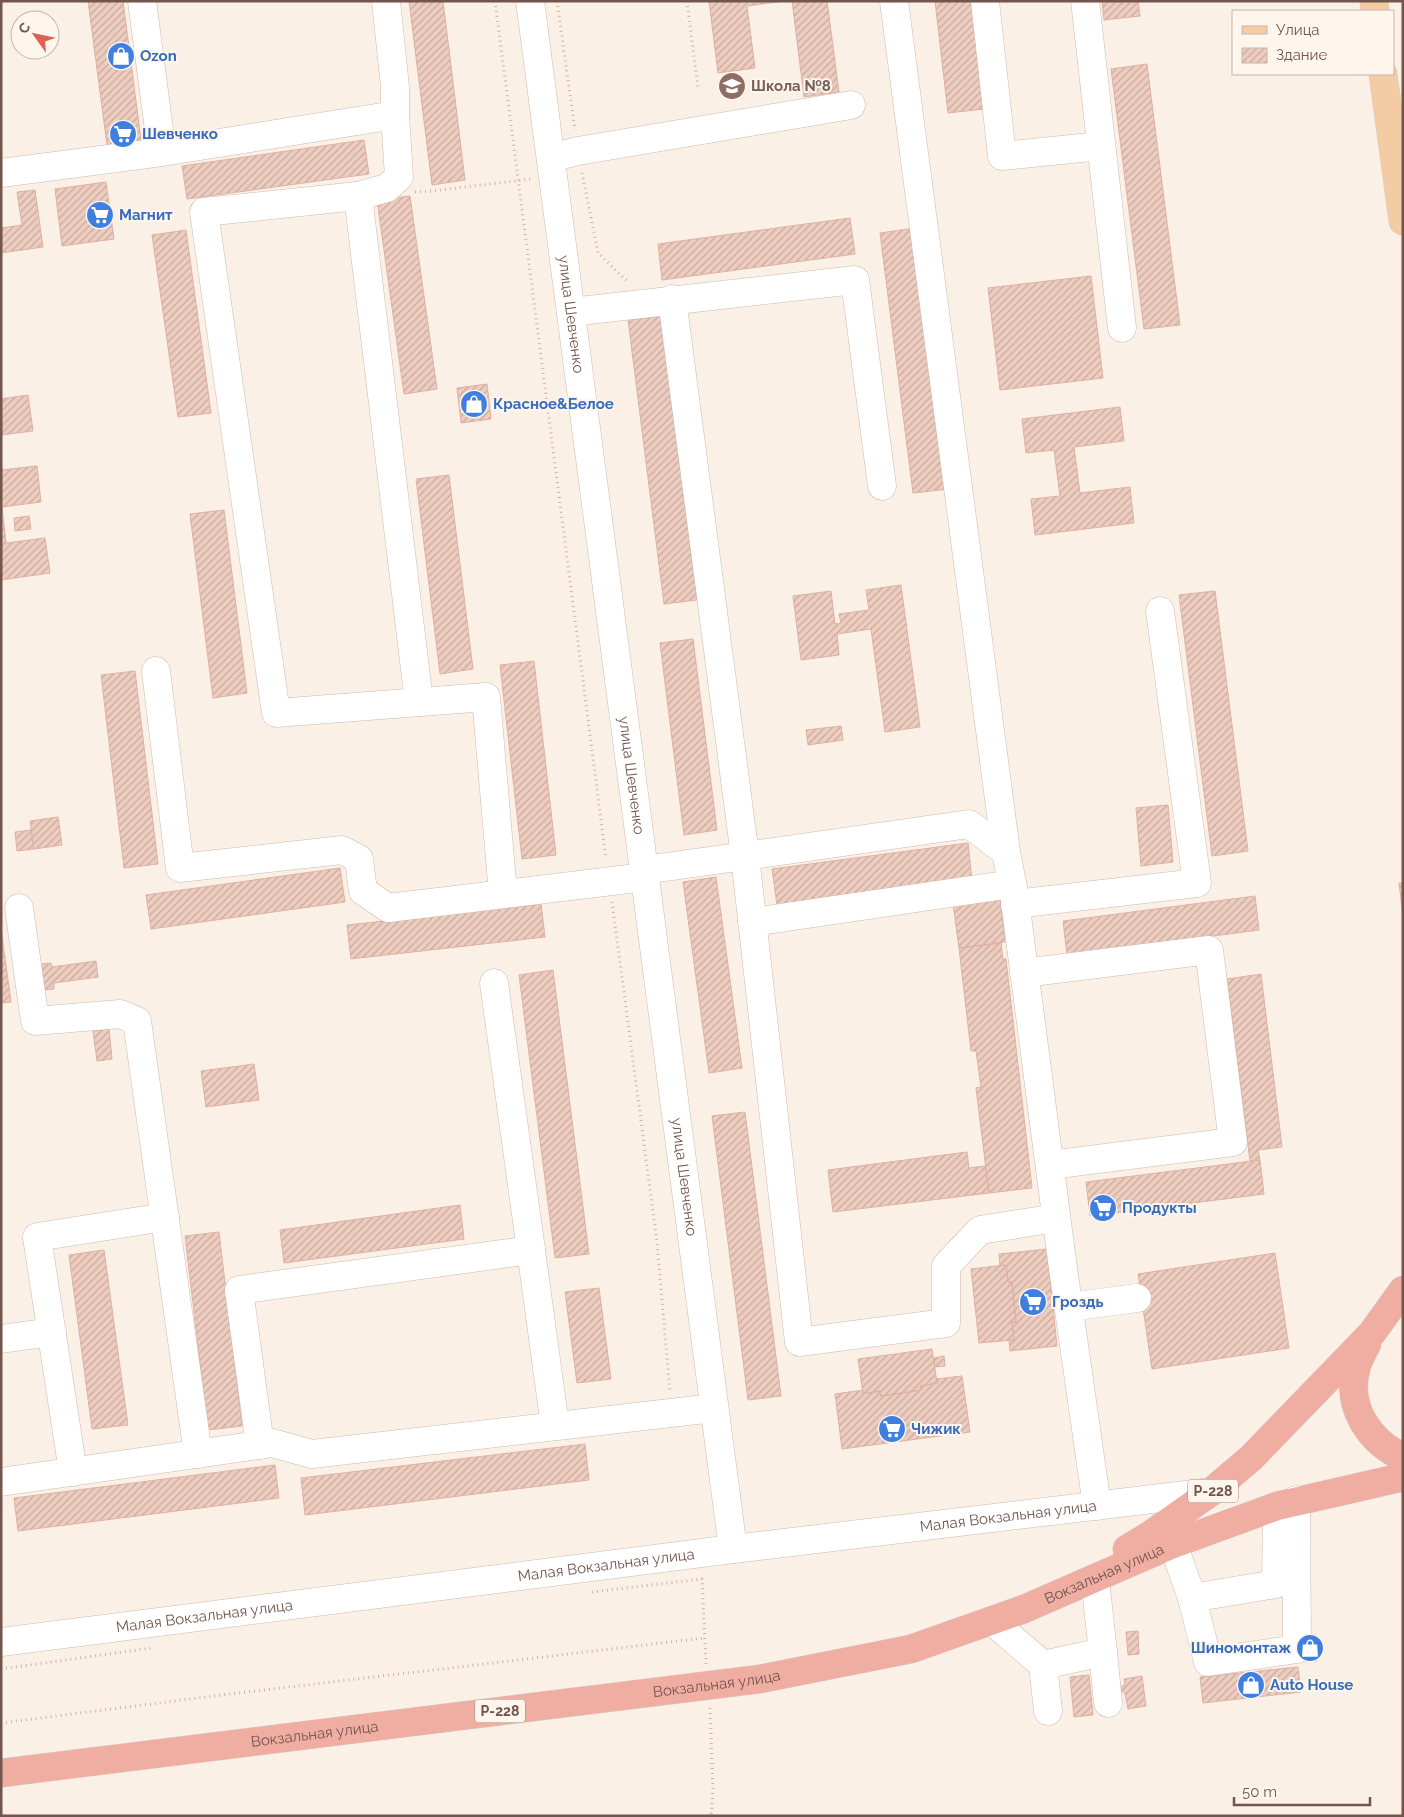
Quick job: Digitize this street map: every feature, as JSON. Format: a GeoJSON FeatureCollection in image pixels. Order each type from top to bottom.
{"type":"FeatureCollection","features":[{"type":"Feature","properties":{"kind":"highway","name":"Р-228"},"geometry":{"type":"LineString","coordinates":[[1024,1609],[1150,1535],[1211,1492],[1251,1458],[1372,1334],[1403,1290]]}},
{"type":"Feature","properties":{"kind":"highway"},"geometry":{"type":"LineString","coordinates":[[1372,1334],[1356,1369],[1353,1396],[1361,1420],[1376,1440],[1403,1457]]}},
{"type":"Feature","properties":{"kind":"highway","name":"Вокзальная улица"},"geometry":{"type":"LineString","coordinates":[[1,1773],[760,1678],[911,1649],[1024,1609],[1173,1544],[1287,1503],[1403,1476]]}},
{"type":"Feature","properties":{"kind":"main road"},"geometry":{"type":"LineString","coordinates":[[1383,75],[1403,221]]}},
{"type":"Feature","properties":{"kind":"street"},"geometry":{"type":"LineString","coordinates":[[142,1],[162,152]]}},
{"type":"Feature","properties":{"kind":"street"},"geometry":{"type":"LineString","coordinates":[[386,1],[395,87],[400,177],[387,188],[358,196],[204,212],[276,713],[486,697],[503,894]]}},
{"type":"Feature","properties":{"kind":"street","name":"улица Шевченко"},"geometry":{"type":"LineString","coordinates":[[530,1],[733,1550]]}},
{"type":"Feature","properties":{"kind":"street"},"geometry":{"type":"LineString","coordinates":[[894,1],[1006,852],[1097,1506]]}},
{"type":"Feature","properties":{"kind":"street"},"geometry":{"type":"LineString","coordinates":[[985,1],[1002,156],[1101,146]]}},
{"type":"Feature","properties":{"kind":"street"},"geometry":{"type":"LineString","coordinates":[[1085,1],[1122,328]]}},
{"type":"Feature","properties":{"kind":"street"},"geometry":{"type":"LineString","coordinates":[[552,166],[578,151],[851,105]]}},
{"type":"Feature","properties":{"kind":"street"},"geometry":{"type":"LineString","coordinates":[[1,173],[162,152],[395,114]]}},
{"type":"Feature","properties":{"kind":"street"},"geometry":{"type":"LineString","coordinates":[[358,196],[419,702]]}},
{"type":"Feature","properties":{"kind":"street"},"geometry":{"type":"LineString","coordinates":[[571,312],[672,299],[854,280],[882,486]]}},
{"type":"Feature","properties":{"kind":"street"},"geometry":{"type":"LineString","coordinates":[[672,299],[745,856],[799,1342],[946,1323],[946,1266],[980,1230],[1056,1218]]}},
{"type":"Feature","properties":{"kind":"street"},"geometry":{"type":"LineString","coordinates":[[752,922],[1013,894],[1197,882],[1160,611]]}},
{"type":"Feature","properties":{"kind":"street"},"geometry":{"type":"LineString","coordinates":[[156,671],[180,868],[342,850],[359,859],[363,891],[388,908],[609,881],[745,856],[970,824],[1006,852]]}},
{"type":"Feature","properties":{"kind":"street"},"geometry":{"type":"LineString","coordinates":[[19,908],[35,1020],[120,1014],[137,1021],[198,1454]]}},
{"type":"Feature","properties":{"kind":"street"},"geometry":{"type":"LineString","coordinates":[[1024,973],[1209,950],[1233,1142],[1050,1165]]}},
{"type":"Feature","properties":{"kind":"street"},"geometry":{"type":"LineString","coordinates":[[494,983],[555,1426]]}},
{"type":"Feature","properties":{"kind":"street"},"geometry":{"type":"LineString","coordinates":[[73,1472],[37,1237],[165,1217]]}},
{"type":"Feature","properties":{"kind":"street"},"geometry":{"type":"LineString","coordinates":[[260,1445],[239,1290],[531,1250]]}},
{"type":"Feature","properties":{"kind":"street"},"geometry":{"type":"LineString","coordinates":[[1069,1307],[1137,1298]]}},
{"type":"Feature","properties":{"kind":"street"},"geometry":{"type":"LineString","coordinates":[[1,1339],[52,1332]]}},
{"type":"Feature","properties":{"kind":"street"},"geometry":{"type":"LineString","coordinates":[[1,1482],[272,1443],[312,1454],[714,1408]]}},
{"type":"Feature","properties":{"kind":"street","name":"Малая Вокзальная улица"},"geometry":{"type":"LineString","coordinates":[[1,1642],[1211,1492]]}},
{"type":"Feature","properties":{"kind":"street"},"geometry":{"type":"LineString","coordinates":[[1192,1598],[1276,1584],[1287,1503]]}},
{"type":"Feature","properties":{"kind":"street"},"geometry":{"type":"LineString","coordinates":[[1173,1544],[1192,1598],[1208,1662],[1297,1649],[1287,1503]]}},
{"type":"Feature","properties":{"kind":"street"},"geometry":{"type":"LineString","coordinates":[[1095,1579],[1108,1703]]}},
{"type":"Feature","properties":{"kind":"street"},"geometry":{"type":"LineString","coordinates":[[992,1621],[1043,1664],[1048,1711]]}},
{"type":"Feature","properties":{"kind":"street"},"geometry":{"type":"LineString","coordinates":[[1043,1664],[1103,1652]]}},
{"type":"Feature","properties":{"kind":"path"},"geometry":{"type":"LineString","coordinates":[[495,1],[657,1242],[672,1413]]}},
{"type":"Feature","properties":{"kind":"path"},"geometry":{"type":"LineString","coordinates":[[687,1],[698,88]]}},
{"type":"Feature","properties":{"kind":"path"},"geometry":{"type":"LineString","coordinates":[[387,188],[403,192],[432,191],[518,181],[552,166]]}},
{"type":"Feature","properties":{"kind":"path"},"geometry":{"type":"LineString","coordinates":[[584,1593],[702,1579],[707,1685],[710,1703],[713,1791],[711,1816]]}},
{"type":"Feature","properties":{"kind":"path"},"geometry":{"type":"LineString","coordinates":[[1,1723],[704,1638]]}},
{"type":"Feature","properties":{"kind":"path"},"geometry":{"type":"LineString","coordinates":[[1,1669],[156,1647]]}},
{"type":"Feature","properties":{"kind":"building"},"geometry":{"type":"Polygon","coordinates":[[[88,1],[123,1],[141,140],[107,145],[88,1]]]}},
{"type":"Feature","properties":{"kind":"building"},"geometry":{"type":"Polygon","coordinates":[[[409,1],[443,1],[465,180],[432,185],[409,1]]]}},
{"type":"Feature","properties":{"kind":"building"},"geometry":{"type":"Polygon","coordinates":[[[709,1],[785,1],[747,6],[755,68],[718,73],[709,1]]]}},
{"type":"Feature","properties":{"kind":"building"},"geometry":{"type":"Polygon","coordinates":[[[792,1],[827,1],[839,92],[804,97],[792,1]]]}},
{"type":"Feature","properties":{"kind":"building"},"geometry":{"type":"Polygon","coordinates":[[[935,1],[971,1],[984,109],[948,113],[935,1]]]}},
{"type":"Feature","properties":{"kind":"building"},"geometry":{"type":"Polygon","coordinates":[[[1102,1],[1138,1],[1140,16],[1104,20],[1102,1]]]}},
{"type":"Feature","properties":{"kind":"building"},"geometry":{"type":"Polygon","coordinates":[[[1147,64],[1180,325],[1144,329],[1111,69],[1147,64]]]}},
{"type":"Feature","properties":{"kind":"building"},"geometry":{"type":"Polygon","coordinates":[[[364,140],[369,174],[187,199],[182,166],[364,140]]]}},
{"type":"Feature","properties":{"kind":"building"},"geometry":{"type":"Polygon","coordinates":[[[106,182],[114,239],[62,246],[55,189],[106,182]]]}},
{"type":"Feature","properties":{"kind":"building"},"geometry":{"type":"Polygon","coordinates":[[[35,190],[43,247],[1,253],[1,228],[22,225],[17,192],[35,190]]]}},
{"type":"Feature","properties":{"kind":"building"},"geometry":{"type":"Polygon","coordinates":[[[410,196],[437,389],[404,394],[377,200],[410,196]]]}},
{"type":"Feature","properties":{"kind":"building"},"geometry":{"type":"Polygon","coordinates":[[[850,218],[855,254],[662,280],[658,244],[850,218]]]}},
{"type":"Feature","properties":{"kind":"building"},"geometry":{"type":"Polygon","coordinates":[[[915,228],[949,489],[913,493],[880,233],[915,228]]]}},
{"type":"Feature","properties":{"kind":"building"},"geometry":{"type":"Polygon","coordinates":[[[186,230],[211,413],[178,417],[152,235],[186,230]]]}},
{"type":"Feature","properties":{"kind":"building"},"geometry":{"type":"Polygon","coordinates":[[[1091,276],[1103,378],[1000,390],[988,288],[1091,276]]]}},
{"type":"Feature","properties":{"kind":"building"},"geometry":{"type":"Polygon","coordinates":[[[661,316],[697,600],[664,604],[628,320],[661,316]]]}},
{"type":"Feature","properties":{"kind":"building","name":"Красное&Белое"},"geometry":{"type":"Polygon","coordinates":[[[487,384],[491,419],[461,423],[457,388],[487,384]]]}},
{"type":"Feature","properties":{"kind":"building"},"geometry":{"type":"Polygon","coordinates":[[[28,395],[33,431],[1,435],[1,399],[28,395]]]}},
{"type":"Feature","properties":{"kind":"building"},"geometry":{"type":"Polygon","coordinates":[[[1120,407],[1124,441],[1074,447],[1080,493],[1130,487],[1134,523],[1035,535],[1031,499],[1060,496],[1054,450],[1026,453],[1022,419],[1120,407]]]}},
{"type":"Feature","properties":{"kind":"building"},"geometry":{"type":"Polygon","coordinates":[[[37,466],[41,502],[2,507],[6,543],[45,538],[50,573],[1,580],[1,470],[37,466]]]}},
{"type":"Feature","properties":{"kind":"building"},"geometry":{"type":"Polygon","coordinates":[[[449,475],[473,669],[440,674],[416,479],[449,475]]]}},
{"type":"Feature","properties":{"kind":"building"},"geometry":{"type":"Polygon","coordinates":[[[224,510],[247,693],[213,698],[190,514],[224,510]]]}},
{"type":"Feature","properties":{"kind":"building"},"geometry":{"type":"Polygon","coordinates":[[[29,516],[31,529],[15,531],[14,518],[29,516]]]}},
{"type":"Feature","properties":{"kind":"building"},"geometry":{"type":"Polygon","coordinates":[[[901,585],[920,727],[885,732],[871,629],[837,634],[839,655],[801,660],[793,596],[831,591],[835,624],[841,623],[839,614],[869,610],[866,590],[901,585]]]}},
{"type":"Feature","properties":{"kind":"building"},"geometry":{"type":"Polygon","coordinates":[[[1215,591],[1248,851],[1212,856],[1179,595],[1215,591]]]}},
{"type":"Feature","properties":{"kind":"building"},"geometry":{"type":"Polygon","coordinates":[[[693,639],[717,830],[684,835],[660,643],[693,639]]]}},
{"type":"Feature","properties":{"kind":"building"},"geometry":{"type":"Polygon","coordinates":[[[534,661],[556,855],[522,859],[500,665],[534,661]]]}},
{"type":"Feature","properties":{"kind":"building"},"geometry":{"type":"Polygon","coordinates":[[[135,671],[158,864],[124,868],[101,675],[135,671]]]}},
{"type":"Feature","properties":{"kind":"building"},"geometry":{"type":"Polygon","coordinates":[[[841,726],[843,740],[808,745],[806,730],[841,726]]]}},
{"type":"Feature","properties":{"kind":"building"},"geometry":{"type":"Polygon","coordinates":[[[1168,805],[1173,862],[1141,866],[1136,808],[1168,805]]]}},
{"type":"Feature","properties":{"kind":"building"},"geometry":{"type":"Polygon","coordinates":[[[58,817],[62,845],[34,849],[30,821],[58,817]]]}},
{"type":"Feature","properties":{"kind":"building"},"geometry":{"type":"Polygon","coordinates":[[[31,830],[34,849],[17,851],[15,832],[31,830]]]}},
{"type":"Feature","properties":{"kind":"building"},"geometry":{"type":"Polygon","coordinates":[[[968,843],[972,880],[777,905],[772,869],[968,843]]]}},
{"type":"Feature","properties":{"kind":"building"},"geometry":{"type":"Polygon","coordinates":[[[340,868],[345,902],[151,929],[146,895],[340,868]]]}},
{"type":"Feature","properties":{"kind":"building"},"geometry":{"type":"Polygon","coordinates":[[[716,877],[742,1068],[709,1073],[683,882],[716,877]]]}},
{"type":"Feature","properties":{"kind":"building"},"geometry":{"type":"Polygon","coordinates":[[[1399,883],[1403,883],[1403,916],[1399,883]]]}},
{"type":"Feature","properties":{"kind":"building"},"geometry":{"type":"Polygon","coordinates":[[[999,890],[1005,942],[959,948],[952,896],[999,890]]]}},
{"type":"Feature","properties":{"kind":"building"},"geometry":{"type":"Polygon","coordinates":[[[1255,896],[1259,930],[1067,955],[1063,921],[1255,896]]]}},
{"type":"Feature","properties":{"kind":"building"},"geometry":{"type":"Polygon","coordinates":[[[541,904],[545,937],[351,959],[347,925],[541,904]]]}},
{"type":"Feature","properties":{"kind":"building"},"geometry":{"type":"Polygon","coordinates":[[[1,929],[11,1002],[1,1003],[1,929]]]}},
{"type":"Feature","properties":{"kind":"building"},"geometry":{"type":"Polygon","coordinates":[[[1001,943],[1003,959],[1006,959],[1032,1188],[989,1193],[976,1088],[981,1087],[976,1051],[971,1051],[959,948],[1001,943]]]}},
{"type":"Feature","properties":{"kind":"building"},"geometry":{"type":"Polygon","coordinates":[[[96,961],[98,977],[54,983],[54,989],[35,991],[32,965],[51,963],[52,967],[96,961]]]}},
{"type":"Feature","properties":{"kind":"building"},"geometry":{"type":"Polygon","coordinates":[[[553,970],[589,1254],[555,1258],[519,975],[553,970]]]}},
{"type":"Feature","properties":{"kind":"building"},"geometry":{"type":"Polygon","coordinates":[[[1261,974],[1282,1147],[1258,1150],[1260,1160],[1250,1161],[1227,979],[1261,974]]]}},
{"type":"Feature","properties":{"kind":"building"},"geometry":{"type":"Polygon","coordinates":[[[109,1029],[112,1059],[97,1061],[93,1031],[109,1029]]]}},
{"type":"Feature","properties":{"kind":"building"},"geometry":{"type":"Polygon","coordinates":[[[254,1064],[259,1100],[206,1107],[201,1071],[254,1064]]]}},
{"type":"Feature","properties":{"kind":"building"},"geometry":{"type":"Polygon","coordinates":[[[745,1112],[781,1396],[748,1400],[712,1116],[745,1112]]]}},
{"type":"Feature","properties":{"kind":"building"},"geometry":{"type":"Polygon","coordinates":[[[967,1152],[969,1168],[985,1166],[989,1193],[833,1212],[828,1170],[967,1152]]]}},
{"type":"Feature","properties":{"kind":"building"},"geometry":{"type":"Polygon","coordinates":[[[1260,1160],[1264,1194],[1090,1216],[1086,1182],[1260,1160]]]}},
{"type":"Feature","properties":{"kind":"building"},"geometry":{"type":"Polygon","coordinates":[[[460,1205],[464,1239],[284,1263],[280,1230],[460,1205]]]}},
{"type":"Feature","properties":{"kind":"building"},"geometry":{"type":"Polygon","coordinates":[[[219,1232],[242,1426],[208,1430],[185,1236],[219,1232]]]}},
{"type":"Feature","properties":{"kind":"building","name":"Гроздь"},"geometry":{"type":"Polygon","coordinates":[[[1047,1249],[1057,1346],[1010,1351],[1009,1340],[1014,1340],[1012,1322],[1016,1322],[1012,1282],[1008,1282],[1006,1265],[1000,1266],[999,1254],[1047,1249]]]}},
{"type":"Feature","properties":{"kind":"building"},"geometry":{"type":"Polygon","coordinates":[[[104,1250],[128,1425],[92,1429],[69,1255],[104,1250]]]}},
{"type":"Feature","properties":{"kind":"building"},"geometry":{"type":"Polygon","coordinates":[[[1275,1253],[1289,1348],[1152,1369],[1138,1274],[1275,1253]]]}},
{"type":"Feature","properties":{"kind":"building"},"geometry":{"type":"Polygon","coordinates":[[[1006,1265],[1008,1282],[1012,1282],[1016,1322],[1012,1322],[1014,1340],[979,1343],[971,1269],[1006,1265]]]}},
{"type":"Feature","properties":{"kind":"building"},"geometry":{"type":"Polygon","coordinates":[[[599,1288],[611,1379],[577,1383],[565,1292],[599,1288]]]}},
{"type":"Feature","properties":{"kind":"building"},"geometry":{"type":"Polygon","coordinates":[[[932,1349],[937,1383],[920,1386],[921,1390],[881,1396],[880,1391],[863,1394],[858,1359],[932,1349]]]}},
{"type":"Feature","properties":{"kind":"building"},"geometry":{"type":"Polygon","coordinates":[[[944,1356],[945,1366],[935,1367],[934,1358],[944,1356]]]}},
{"type":"Feature","properties":{"kind":"building"},"geometry":{"type":"Polygon","coordinates":[[[962,1376],[970,1432],[842,1449],[835,1394],[863,1390],[863,1394],[880,1391],[881,1396],[921,1390],[920,1386],[937,1383],[936,1379],[962,1376]]]}},
{"type":"Feature","properties":{"kind":"building"},"geometry":{"type":"Polygon","coordinates":[[[585,1444],[589,1480],[305,1515],[301,1478],[585,1444]]]}},
{"type":"Feature","properties":{"kind":"building"},"geometry":{"type":"Polygon","coordinates":[[[275,1465],[279,1498],[18,1531],[14,1498],[275,1465]]]}},
{"type":"Feature","properties":{"kind":"building"},"geometry":{"type":"Polygon","coordinates":[[[1138,1631],[1139,1654],[1128,1655],[1126,1632],[1138,1631]]]}},
{"type":"Feature","properties":{"kind":"building","name":"Шиномонтаж"},"geometry":{"type":"Polygon","coordinates":[[[1304,1635],[1316,1635],[1317,1661],[1305,1662],[1304,1635]]]}},
{"type":"Feature","properties":{"kind":"building","name":"Auto House"},"geometry":{"type":"Polygon","coordinates":[[[1298,1667],[1301,1692],[1203,1703],[1200,1677],[1298,1667]]]}},
{"type":"Feature","properties":{"kind":"building"},"geometry":{"type":"Polygon","coordinates":[[[1089,1675],[1093,1715],[1074,1717],[1070,1677],[1089,1675]]]}},
{"type":"Feature","properties":{"kind":"building"},"geometry":{"type":"Polygon","coordinates":[[[1142,1676],[1146,1706],[1128,1709],[1125,1694],[1120,1690],[1125,1685],[1124,1679],[1142,1676]]]}},
{"type":"Feature","properties":{"kind":"place","name":"Ozon"},"geometry":{"type":"Point","coordinates":[121,56]}},
{"type":"Feature","properties":{"kind":"place","name":"Школа №8"},"geometry":{"type":"Point","coordinates":[732,86]}},
{"type":"Feature","properties":{"kind":"place","name":"Шевченко"},"geometry":{"type":"Point","coordinates":[123,134]}},
{"type":"Feature","properties":{"kind":"place","name":"Магнит"},"geometry":{"type":"Point","coordinates":[100,215]}},
{"type":"Feature","properties":{"kind":"place","name":"Красное&Белое"},"geometry":{"type":"Point","coordinates":[474,404]}},
{"type":"Feature","properties":{"kind":"place","name":"Продукты"},"geometry":{"type":"Point","coordinates":[1103,1208]}},
{"type":"Feature","properties":{"kind":"place","name":"Гроздь"},"geometry":{"type":"Point","coordinates":[1033,1302]}},
{"type":"Feature","properties":{"kind":"place","name":"Чижик"},"geometry":{"type":"Point","coordinates":[892,1429]}},
{"type":"Feature","properties":{"kind":"place","name":"Шиномонтаж"},"geometry":{"type":"Point","coordinates":[1310,1648]}},
{"type":"Feature","properties":{"kind":"place","name":"Auto House"},"geometry":{"type":"Point","coordinates":[1251,1685]}}]}
